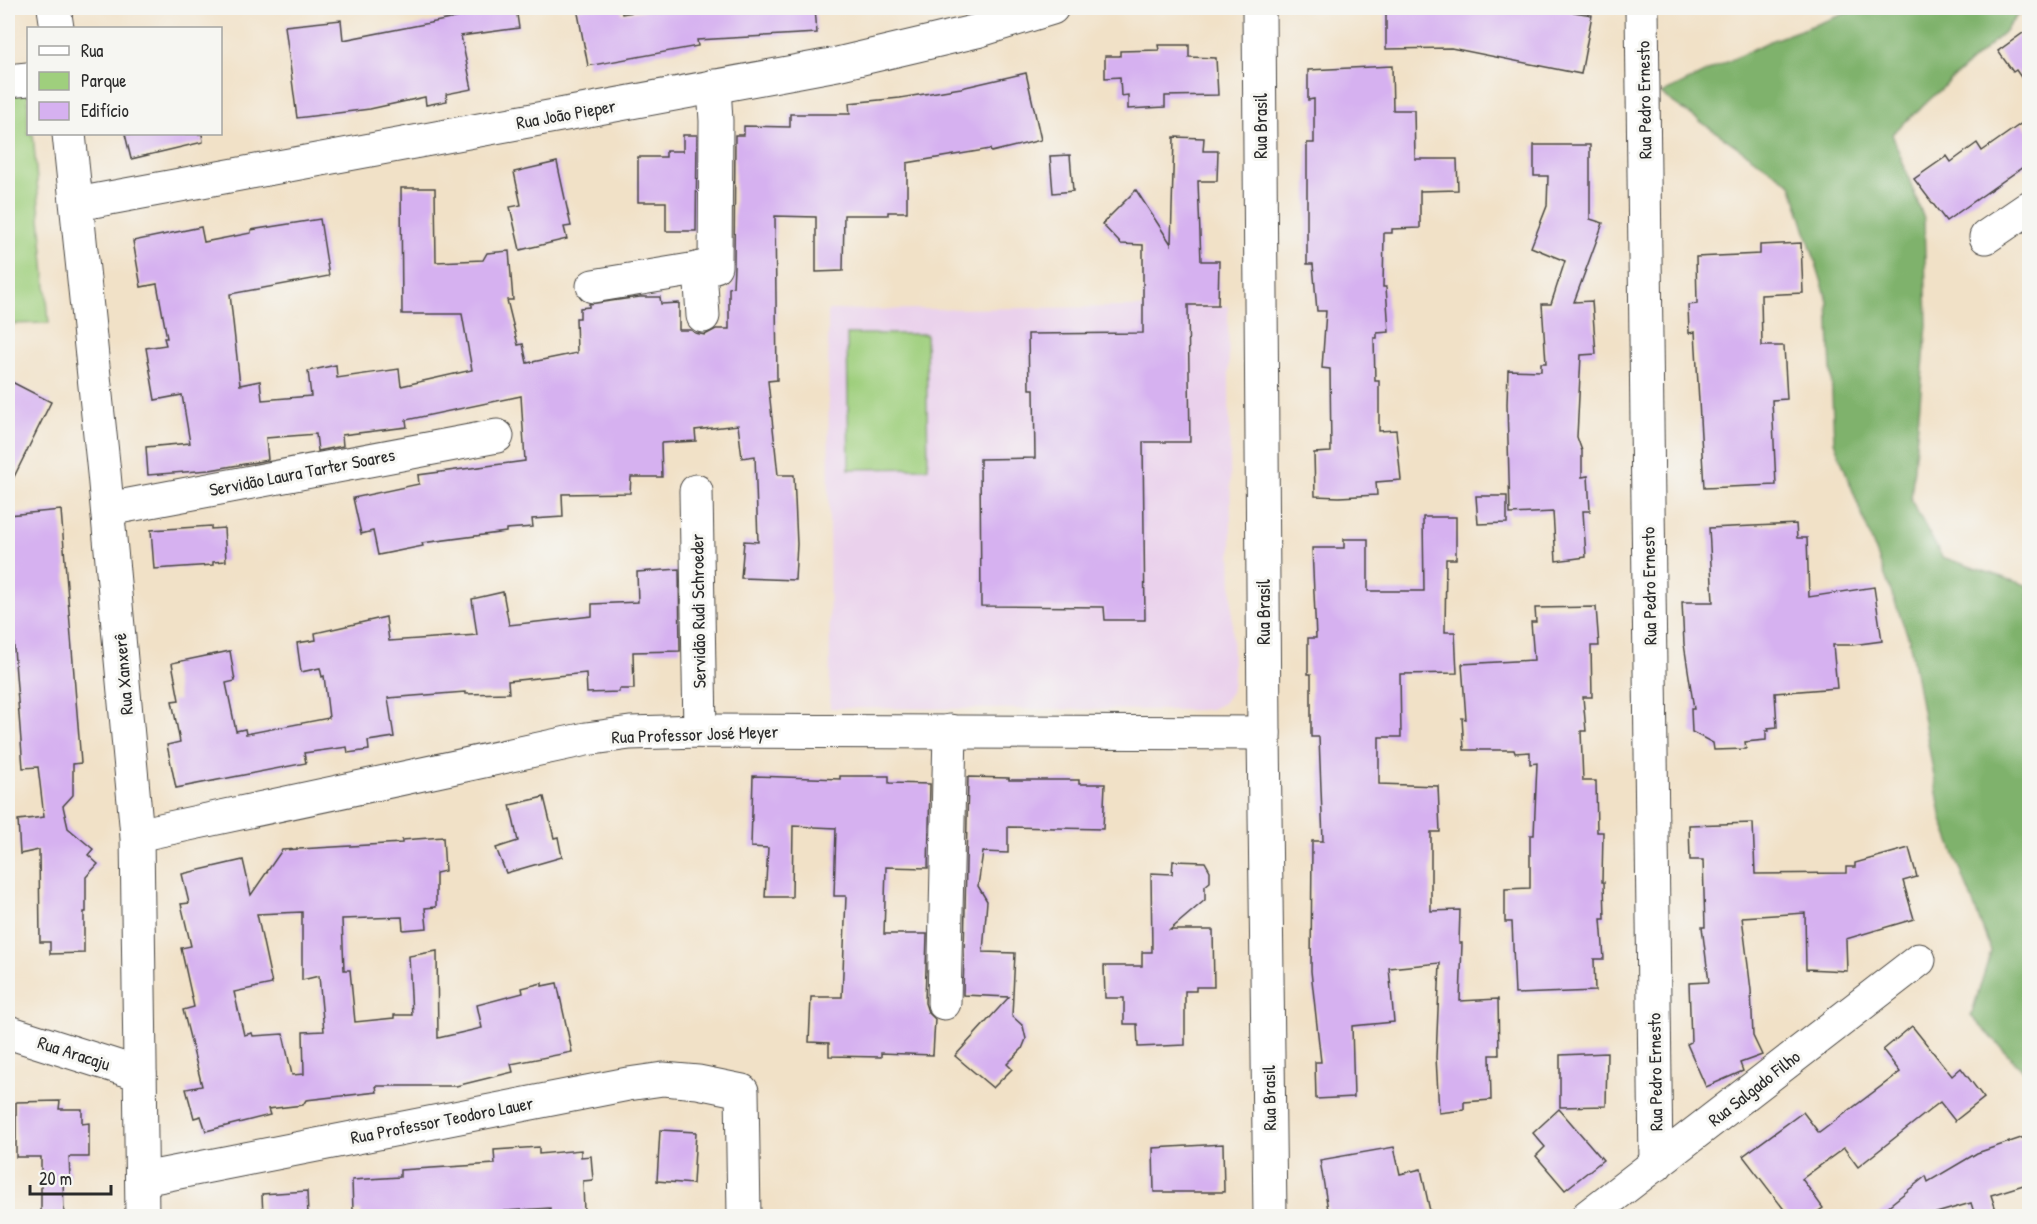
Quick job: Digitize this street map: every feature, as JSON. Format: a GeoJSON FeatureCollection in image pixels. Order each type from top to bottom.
{"type":"FeatureCollection","features":[{"type":"Feature","properties":{"kind":"street"},"geometry":{"type":"LineString","coordinates":[[54,8],[57,27]]}},
{"type":"Feature","properties":{"kind":"street","name":"Rua João Pieper"},"geometry":{"type":"LineString","coordinates":[[77,204],[837,64],[978,30],[1052,8]]}},
{"type":"Feature","properties":{"kind":"street","name":"Rua Brasil"},"geometry":{"type":"LineString","coordinates":[[1259,8],[1270,1216]]}},
{"type":"Feature","properties":{"kind":"street","name":"Rua Pedro Ernesto"},"geometry":{"type":"LineString","coordinates":[[1642,8],[1656,1165]]}},
{"type":"Feature","properties":{"kind":"street"},"geometry":{"type":"LineString","coordinates":[[8,81],[27,78]]}},
{"type":"Feature","properties":{"kind":"street"},"geometry":{"type":"LineString","coordinates":[[593,286],[715,266],[714,86]]}},
{"type":"Feature","properties":{"kind":"street","name":"Rua Xanxerê"},"geometry":{"type":"LineString","coordinates":[[69,135],[108,509],[137,835],[142,1216]]}},
{"type":"Feature","properties":{"kind":"street"},"geometry":{"type":"LineString","coordinates":[[1986,237],[2030,207]]}},
{"type":"Feature","properties":{"kind":"street"},"geometry":{"type":"LineString","coordinates":[[700,268],[703,316]]}},
{"type":"Feature","properties":{"kind":"street","name":"Servidão Laura Tarter Soares"},"geometry":{"type":"LineString","coordinates":[[108,509],[496,436]]}},
{"type":"Feature","properties":{"kind":"street","name":"Servidão Rudi Schroeder"},"geometry":{"type":"LineString","coordinates":[[696,491],[700,730]]}},
{"type":"Feature","properties":{"kind":"street","name":"Rua Professor José Meyer"},"geometry":{"type":"LineString","coordinates":[[137,835],[586,739],[630,733],[700,730],[1264,733]]}},
{"type":"Feature","properties":{"kind":"street"},"geometry":{"type":"LineString","coordinates":[[944,1003],[950,731]]}},
{"type":"Feature","properties":{"kind":"street","name":"Rua Salgado Filho"},"geometry":{"type":"LineString","coordinates":[[1588,1216],[1919,960]]}},
{"type":"Feature","properties":{"kind":"street","name":"Rua Aracaju"},"geometry":{"type":"LineString","coordinates":[[8,1032],[140,1074]]}},
{"type":"Feature","properties":{"kind":"street","name":"Rua Professor Teodoro Lauer"},"geometry":{"type":"LineString","coordinates":[[143,1179],[663,1079],[698,1082],[742,1091],[744,1216]]}},
{"type":"Feature","properties":{"kind":"shaded area"},"geometry":{"type":"Polygon","coordinates":[[[1228,306],[1233,681],[1231,692],[1223,703],[1211,709],[1197,710],[830,708],[828,310],[1228,306]]]}},
{"type":"Feature","properties":{"kind":"green space"},"geometry":{"type":"Polygon","coordinates":[[[1861,8],[2023,8],[2004,32],[1892,134],[1924,219],[1927,325],[1911,500],[1942,557],[2029,586],[2028,1075],[1971,1016],[1991,951],[1942,820],[1909,639],[1834,441],[1828,302],[1791,184],[1661,94],[1770,41],[1861,8]]]}},
{"type":"Feature","properties":{"kind":"green space"},"geometry":{"type":"Polygon","coordinates":[[[27,93],[27,135],[33,135],[49,323],[8,324],[8,96],[27,93]]]}},
{"type":"Feature","properties":{"kind":"green space"},"geometry":{"type":"Polygon","coordinates":[[[847,334],[926,334],[928,468],[849,469],[847,334]]]}},
{"type":"Feature","properties":{"kind":"building"},"geometry":{"type":"Polygon","coordinates":[[[485,8],[516,8],[519,28],[461,36],[472,89],[446,94],[447,101],[426,105],[425,97],[370,109],[297,118],[285,26],[341,20],[343,40],[486,12],[485,8]]]}},
{"type":"Feature","properties":{"kind":"building"},"geometry":{"type":"Polygon","coordinates":[[[577,8],[621,8],[622,14],[657,8],[815,8],[817,33],[697,40],[698,46],[588,66],[577,8]]]}},
{"type":"Feature","properties":{"kind":"building"},"geometry":{"type":"Polygon","coordinates":[[[1386,8],[1550,8],[1592,15],[1581,74],[1451,48],[1386,49],[1386,8]]]}},
{"type":"Feature","properties":{"kind":"building"},"geometry":{"type":"Polygon","coordinates":[[[2030,28],[2030,90],[2016,70],[2013,72],[1998,51],[2030,28]]]}},
{"type":"Feature","properties":{"kind":"building"},"geometry":{"type":"Polygon","coordinates":[[[1158,45],[1189,45],[1189,57],[1216,58],[1218,95],[1165,96],[1165,107],[1128,109],[1128,95],[1121,96],[1120,77],[1105,78],[1105,56],[1120,56],[1120,51],[1159,50],[1158,45]]]}},
{"type":"Feature","properties":{"kind":"building"},"geometry":{"type":"Polygon","coordinates":[[[1392,66],[1393,110],[1414,110],[1415,159],[1457,159],[1458,190],[1420,191],[1420,228],[1392,229],[1392,233],[1384,233],[1383,287],[1386,287],[1389,332],[1377,333],[1377,338],[1374,338],[1375,381],[1379,381],[1379,431],[1396,430],[1401,480],[1376,482],[1377,495],[1315,496],[1314,453],[1331,452],[1330,369],[1322,368],[1326,311],[1317,311],[1313,264],[1307,264],[1307,143],[1314,143],[1314,99],[1308,100],[1308,70],[1392,66]]]}},
{"type":"Feature","properties":{"kind":"building"},"geometry":{"type":"Polygon","coordinates":[[[1026,73],[1041,140],[991,152],[990,149],[907,163],[907,212],[888,212],[888,215],[844,215],[843,271],[816,272],[816,217],[775,216],[777,380],[768,381],[778,475],[794,475],[797,544],[795,580],[741,578],[744,541],[758,542],[755,456],[742,458],[738,425],[695,430],[696,441],[661,443],[662,477],[631,477],[630,493],[562,494],[563,517],[532,519],[533,527],[506,529],[506,532],[422,543],[423,546],[378,555],[373,531],[361,534],[353,498],[419,484],[418,475],[525,461],[521,396],[406,420],[407,427],[342,435],[343,446],[318,451],[316,434],[266,438],[268,460],[210,470],[148,475],[146,447],[190,443],[182,395],[155,400],[146,348],[166,345],[164,338],[167,338],[157,284],[141,287],[133,241],[201,227],[204,242],[251,233],[251,230],[320,219],[329,276],[230,294],[240,385],[260,381],[262,400],[311,396],[308,371],[336,365],[337,378],[399,369],[401,386],[472,370],[462,314],[402,314],[401,188],[435,188],[436,262],[483,260],[487,253],[509,251],[513,300],[507,300],[518,345],[523,344],[527,363],[577,353],[576,318],[580,318],[580,308],[589,307],[589,304],[640,297],[660,297],[661,304],[679,303],[679,330],[691,330],[705,335],[716,329],[729,329],[729,288],[733,287],[734,266],[735,135],[744,135],[744,126],[790,127],[790,114],[850,114],[849,103],[900,98],[961,88],[1026,73]]]}},
{"type":"Feature","properties":{"kind":"building"},"geometry":{"type":"Polygon","coordinates":[[[2022,123],[2030,133],[2030,162],[1946,221],[1914,179],[1947,156],[1951,162],[1977,143],[1982,151],[2022,123]]]}},
{"type":"Feature","properties":{"kind":"building"},"geometry":{"type":"Polygon","coordinates":[[[125,135],[202,135],[203,142],[131,159],[125,135]]]}},
{"type":"Feature","properties":{"kind":"building"},"geometry":{"type":"Polygon","coordinates":[[[683,135],[697,135],[696,231],[666,231],[666,202],[638,202],[638,157],[666,157],[666,151],[683,151],[683,135]]]}},
{"type":"Feature","properties":{"kind":"building"},"geometry":{"type":"Polygon","coordinates":[[[1174,137],[1204,138],[1203,151],[1218,151],[1217,181],[1198,181],[1201,261],[1219,261],[1218,305],[1188,305],[1190,442],[1143,442],[1145,620],[1105,620],[1104,607],[981,606],[980,459],[1035,458],[1034,389],[1029,389],[1028,334],[1143,333],[1143,245],[1121,244],[1102,224],[1136,190],[1171,244],[1174,137]]]}},
{"type":"Feature","properties":{"kind":"building"},"geometry":{"type":"Polygon","coordinates":[[[1534,145],[1590,145],[1590,219],[1603,223],[1574,302],[1592,301],[1596,354],[1581,355],[1577,437],[1582,451],[1582,477],[1588,476],[1590,511],[1583,511],[1586,557],[1556,561],[1553,512],[1510,514],[1508,370],[1541,371],[1541,363],[1546,363],[1542,304],[1551,304],[1565,261],[1531,247],[1547,206],[1548,176],[1534,176],[1534,145]]]}},
{"type":"Feature","properties":{"kind":"building"},"geometry":{"type":"Polygon","coordinates":[[[1070,155],[1073,191],[1053,193],[1050,156],[1070,155]]]}},
{"type":"Feature","properties":{"kind":"building"},"geometry":{"type":"Polygon","coordinates":[[[557,162],[571,226],[564,227],[567,239],[520,250],[510,207],[521,205],[514,172],[557,162]]]}},
{"type":"Feature","properties":{"kind":"building"},"geometry":{"type":"Polygon","coordinates":[[[1801,243],[1803,293],[1761,295],[1762,346],[1784,346],[1787,399],[1772,400],[1776,485],[1704,488],[1695,332],[1689,333],[1688,305],[1697,304],[1696,257],[1760,254],[1760,245],[1801,243]]]}},
{"type":"Feature","properties":{"kind":"building"},"geometry":{"type":"Polygon","coordinates":[[[8,380],[51,402],[8,489],[8,380]]]}},
{"type":"Feature","properties":{"kind":"building"},"geometry":{"type":"Polygon","coordinates":[[[1476,496],[1507,496],[1507,523],[1478,524],[1476,496]]]}},
{"type":"Feature","properties":{"kind":"building"},"geometry":{"type":"Polygon","coordinates":[[[61,510],[81,763],[73,764],[73,795],[63,806],[68,828],[93,849],[88,855],[98,864],[86,877],[84,953],[50,954],[50,942],[40,942],[39,850],[20,854],[18,820],[44,817],[38,767],[23,768],[8,568],[8,515],[61,510]]]}},
{"type":"Feature","properties":{"kind":"building"},"geometry":{"type":"Polygon","coordinates":[[[1423,517],[1456,517],[1456,559],[1446,559],[1445,632],[1455,632],[1457,673],[1400,674],[1401,737],[1379,737],[1379,784],[1438,786],[1440,832],[1431,832],[1431,911],[1460,910],[1459,943],[1462,943],[1460,1001],[1498,999],[1499,1055],[1490,1055],[1491,1100],[1464,1102],[1464,1110],[1439,1113],[1436,1057],[1440,963],[1389,968],[1394,1022],[1352,1026],[1354,1097],[1316,1099],[1315,1062],[1321,1062],[1311,971],[1312,841],[1323,841],[1319,737],[1311,737],[1311,674],[1308,674],[1308,638],[1316,638],[1312,548],[1344,548],[1344,539],[1368,539],[1368,591],[1424,591],[1423,517]]]}},
{"type":"Feature","properties":{"kind":"building"},"geometry":{"type":"Polygon","coordinates":[[[1796,524],[1797,538],[1807,538],[1809,597],[1874,587],[1882,641],[1833,645],[1837,688],[1775,693],[1777,727],[1768,728],[1766,740],[1745,742],[1746,749],[1714,750],[1713,743],[1692,732],[1691,709],[1694,709],[1684,644],[1682,602],[1713,602],[1709,528],[1796,524]]]}},
{"type":"Feature","properties":{"kind":"building"},"geometry":{"type":"Polygon","coordinates":[[[211,526],[211,529],[224,528],[226,561],[213,562],[213,565],[154,569],[151,530],[211,526]]]}},
{"type":"Feature","properties":{"kind":"building"},"geometry":{"type":"Polygon","coordinates":[[[679,569],[680,651],[633,652],[634,689],[587,693],[586,673],[508,681],[509,693],[465,694],[465,692],[388,698],[394,737],[368,741],[369,750],[348,753],[347,747],[304,753],[306,763],[176,788],[167,745],[180,742],[172,701],[179,700],[172,663],[230,651],[235,681],[226,683],[236,731],[245,729],[246,734],[329,718],[324,676],[322,677],[320,668],[301,672],[297,643],[316,640],[315,633],[386,617],[389,641],[477,635],[472,599],[503,592],[509,625],[592,616],[592,604],[638,602],[637,572],[679,569]]]}},
{"type":"Feature","properties":{"kind":"building"},"geometry":{"type":"Polygon","coordinates":[[[1596,607],[1599,646],[1591,646],[1592,697],[1583,697],[1586,731],[1581,731],[1583,781],[1596,781],[1597,832],[1603,832],[1602,882],[1604,882],[1605,919],[1601,919],[1604,959],[1594,959],[1595,991],[1515,994],[1512,922],[1505,922],[1505,889],[1530,888],[1530,835],[1534,835],[1537,763],[1530,764],[1530,752],[1464,750],[1462,718],[1466,719],[1462,664],[1534,660],[1531,622],[1536,622],[1535,608],[1596,607]]]}},
{"type":"Feature","properties":{"kind":"building"},"geometry":{"type":"Polygon","coordinates":[[[753,776],[840,779],[840,776],[889,776],[889,783],[930,784],[928,868],[886,867],[884,934],[927,934],[925,1003],[928,1012],[935,1019],[933,1055],[881,1053],[881,1057],[829,1056],[829,1043],[809,1042],[811,997],[842,997],[846,896],[834,896],[836,828],[793,826],[792,897],[765,897],[768,848],[751,847],[753,776]]]}},
{"type":"Feature","properties":{"kind":"building"},"geometry":{"type":"Polygon","coordinates":[[[968,777],[1009,778],[1009,780],[1079,780],[1079,784],[1105,784],[1103,829],[1008,827],[1008,853],[983,852],[978,886],[987,901],[983,952],[1015,953],[1012,1016],[1023,1026],[1026,1039],[1022,1049],[1007,1064],[1012,1069],[993,1088],[955,1056],[1009,997],[963,995],[968,777]]]}},
{"type":"Feature","properties":{"kind":"building"},"geometry":{"type":"Polygon","coordinates":[[[544,797],[554,838],[558,837],[562,857],[506,873],[496,848],[518,841],[510,805],[544,797]]]}},
{"type":"Feature","properties":{"kind":"building"},"geometry":{"type":"Polygon","coordinates":[[[1753,823],[1755,874],[1846,873],[1846,867],[1855,867],[1855,863],[1909,848],[1917,877],[1903,881],[1914,919],[1846,939],[1847,971],[1806,969],[1805,913],[1742,917],[1751,990],[1753,1036],[1762,1055],[1740,1063],[1743,1071],[1706,1087],[1687,1044],[1691,1042],[1689,983],[1709,982],[1702,927],[1705,927],[1703,860],[1690,860],[1689,825],[1753,823]]]}},
{"type":"Feature","properties":{"kind":"building"},"geometry":{"type":"Polygon","coordinates":[[[443,837],[445,871],[436,873],[436,907],[425,908],[427,928],[403,930],[402,917],[342,919],[344,970],[350,970],[355,1022],[394,1018],[394,1015],[412,1015],[409,956],[437,951],[438,1038],[482,1028],[477,1005],[523,993],[522,988],[542,983],[542,986],[557,983],[572,1052],[511,1064],[513,1072],[456,1086],[376,1086],[377,1092],[306,1100],[303,1105],[268,1109],[270,1115],[206,1131],[201,1116],[194,1118],[186,1089],[202,1086],[183,1010],[194,1007],[181,948],[191,946],[181,904],[189,903],[182,874],[243,860],[251,895],[282,850],[402,843],[402,840],[443,837]],[[302,912],[257,914],[272,984],[234,992],[244,1035],[283,1034],[292,1075],[304,1074],[303,1032],[324,1031],[319,976],[302,980],[302,912]]]}},
{"type":"Feature","properties":{"kind":"building"},"geometry":{"type":"Polygon","coordinates":[[[1173,861],[1205,862],[1210,871],[1210,882],[1205,886],[1205,900],[1170,930],[1213,930],[1214,987],[1196,987],[1196,991],[1185,991],[1185,1045],[1138,1047],[1137,1024],[1124,1024],[1124,998],[1105,998],[1104,966],[1142,966],[1142,952],[1152,952],[1151,873],[1172,874],[1173,861]]]}},
{"type":"Feature","properties":{"kind":"building"},"geometry":{"type":"Polygon","coordinates":[[[1912,1026],[1952,1076],[1961,1068],[1984,1098],[1955,1121],[1940,1102],[1858,1167],[1844,1148],[1802,1179],[1823,1208],[1811,1216],[1789,1216],[1743,1156],[1803,1112],[1819,1133],[1900,1072],[1883,1050],[1912,1026]]]}},
{"type":"Feature","properties":{"kind":"building"},"geometry":{"type":"Polygon","coordinates":[[[1607,1053],[1606,1106],[1560,1107],[1560,1055],[1607,1053]]]}},
{"type":"Feature","properties":{"kind":"building"},"geometry":{"type":"Polygon","coordinates":[[[60,1101],[59,1109],[82,1109],[82,1124],[89,1123],[89,1157],[69,1157],[70,1177],[63,1177],[64,1216],[41,1216],[41,1157],[16,1157],[16,1102],[60,1101]]]}},
{"type":"Feature","properties":{"kind":"building"},"geometry":{"type":"Polygon","coordinates":[[[1559,1109],[1603,1160],[1565,1190],[1536,1156],[1545,1147],[1533,1133],[1559,1109]]]}},
{"type":"Feature","properties":{"kind":"building"},"geometry":{"type":"Polygon","coordinates":[[[660,1130],[696,1132],[693,1184],[657,1181],[660,1130]]]}},
{"type":"Feature","properties":{"kind":"building"},"geometry":{"type":"Polygon","coordinates":[[[2030,1135],[2030,1183],[1991,1195],[1997,1213],[1975,1216],[1971,1203],[1926,1216],[1876,1216],[1926,1176],[1928,1182],[1977,1153],[2030,1135]]]}},
{"type":"Feature","properties":{"kind":"building"},"geometry":{"type":"Polygon","coordinates":[[[1223,1144],[1224,1192],[1154,1192],[1153,1148],[1223,1144]]]}},
{"type":"Feature","properties":{"kind":"building"},"geometry":{"type":"Polygon","coordinates":[[[539,1147],[539,1154],[581,1150],[581,1157],[591,1156],[593,1180],[583,1181],[584,1213],[550,1216],[550,1208],[490,1212],[490,1216],[361,1216],[361,1211],[353,1211],[352,1180],[400,1177],[400,1170],[495,1164],[494,1150],[539,1147]]]}},
{"type":"Feature","properties":{"kind":"building"},"geometry":{"type":"Polygon","coordinates":[[[1394,1147],[1400,1174],[1421,1169],[1431,1216],[1329,1216],[1320,1160],[1394,1147]]]}},
{"type":"Feature","properties":{"kind":"building"},"geometry":{"type":"Polygon","coordinates":[[[307,1191],[308,1216],[263,1216],[262,1194],[307,1191]]]}}]}
